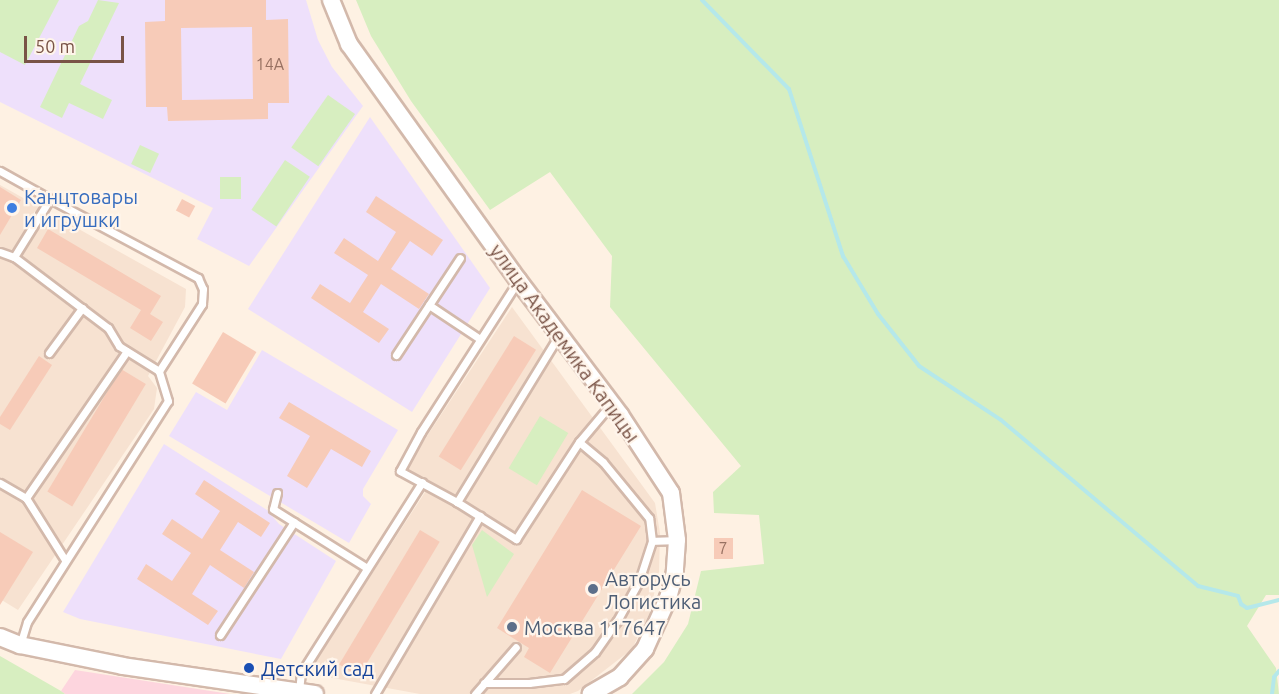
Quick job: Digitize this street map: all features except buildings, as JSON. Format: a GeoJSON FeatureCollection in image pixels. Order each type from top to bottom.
{"type":"FeatureCollection","features":[{"type":"Feature","properties":{"kind":"street","name":"улица Академика Капицы"},"geometry":{"type":"LineString","coordinates":[[331,0],[349,44],[518,280],[612,404],[671,493],[677,540],[675,572],[668,598],[645,649],[620,677],[591,694]]}},
{"type":"Feature","properties":{"kind":"street"},"geometry":{"type":"LineString","coordinates":[[0,637],[20,645],[123,666],[307,693]]}},
{"type":"Feature","properties":{"kind":"lane"},"geometry":{"type":"LineString","coordinates":[[0,171],[198,278],[203,289],[202,304],[159,371]]}},
{"type":"Feature","properties":{"kind":"lane"},"geometry":{"type":"LineString","coordinates":[[14,257],[50,199]]}},
{"type":"Feature","properties":{"kind":"lane"},"geometry":{"type":"LineString","coordinates":[[0,252],[14,257],[108,328],[119,346],[159,371],[168,401],[27,622],[20,645]]}},
{"type":"Feature","properties":{"kind":"lane"},"geometry":{"type":"LineString","coordinates":[[396,355],[460,258]]}},
{"type":"Feature","properties":{"kind":"lane"},"geometry":{"type":"LineString","coordinates":[[518,280],[421,432],[400,471],[457,502],[516,539],[579,442],[612,404]]}},
{"type":"Feature","properties":{"kind":"lane"},"geometry":{"type":"LineString","coordinates":[[429,305],[480,339]]}},
{"type":"Feature","properties":{"kind":"lane"},"geometry":{"type":"LineString","coordinates":[[49,352],[82,308]]}},
{"type":"Feature","properties":{"kind":"lane"},"geometry":{"type":"LineString","coordinates":[[457,502],[560,334]]}},
{"type":"Feature","properties":{"kind":"lane"},"geometry":{"type":"LineString","coordinates":[[26,498],[127,351]]}},
{"type":"Feature","properties":{"kind":"lane"},"geometry":{"type":"LineString","coordinates":[[484,682],[529,683],[564,679],[595,652],[617,621],[639,580],[652,541],[649,518],[603,462],[579,442]]}},
{"type":"Feature","properties":{"kind":"lane"},"geometry":{"type":"LineString","coordinates":[[307,693],[301,673],[422,482]]}},
{"type":"Feature","properties":{"kind":"lane"},"geometry":{"type":"LineString","coordinates":[[0,483],[26,498],[65,560]]}},
{"type":"Feature","properties":{"kind":"lane"},"geometry":{"type":"LineString","coordinates":[[277,493],[272,508],[367,568]]}},
{"type":"Feature","properties":{"kind":"lane"},"geometry":{"type":"LineString","coordinates":[[375,694],[480,516]]}},
{"type":"Feature","properties":{"kind":"lane"},"geometry":{"type":"LineString","coordinates":[[220,635],[294,522]]}},
{"type":"Feature","properties":{"kind":"lane"},"geometry":{"type":"LineString","coordinates":[[652,541],[677,540]]}},
{"type":"Feature","properties":{"kind":"lane"},"geometry":{"type":"LineString","coordinates":[[475,694],[516,647]]}},
{"type":"Feature","properties":{"kind":"shaded area"},"geometry":{"type":"Polygon","coordinates":[[[0,0],[306,0],[318,40],[332,67],[363,106],[249,266],[197,239],[213,208],[0,102],[0,0]]]}},
{"type":"Feature","properties":{"kind":"shaded area"},"geometry":{"type":"Polygon","coordinates":[[[370,117],[490,288],[412,412],[248,309],[370,117]]]}},
{"type":"Feature","properties":{"kind":"shaded area"},"geometry":{"type":"Polygon","coordinates":[[[0,185],[186,289],[185,307],[148,376],[157,388],[154,409],[18,610],[0,599],[0,185]]]}},
{"type":"Feature","properties":{"kind":"shaded area"},"geometry":{"type":"Polygon","coordinates":[[[512,307],[655,503],[660,533],[659,572],[650,612],[632,649],[578,691],[570,694],[420,694],[316,675],[316,660],[431,483],[406,468],[512,307]]]}},
{"type":"Feature","properties":{"kind":"shaded area"},"geometry":{"type":"Polygon","coordinates":[[[262,350],[398,430],[363,489],[363,496],[371,504],[349,543],[169,436],[196,392],[227,410],[262,350]]]}},
{"type":"Feature","properties":{"kind":"shaded area"},"geometry":{"type":"Polygon","coordinates":[[[164,444],[267,510],[279,524],[336,561],[281,659],[80,619],[63,612],[164,444]]]}},
{"type":"Feature","properties":{"kind":"shaded area"},"geometry":{"type":"Polygon","coordinates":[[[75,670],[230,694],[65,694],[61,691],[75,670]]]}},
{"type":"Feature","properties":{"kind":"green space"},"geometry":{"type":"Polygon","coordinates":[[[0,0],[59,0],[25,65],[0,52],[0,0]]]}},
{"type":"Feature","properties":{"kind":"green space"},"geometry":{"type":"Polygon","coordinates":[[[98,0],[119,3],[80,84],[112,100],[103,119],[69,103],[62,118],[40,107],[79,26],[88,21],[98,0]]]}},
{"type":"Feature","properties":{"kind":"green space"},"geometry":{"type":"Polygon","coordinates":[[[356,0],[1279,0],[1279,595],[1266,595],[1247,626],[1276,668],[1279,694],[632,694],[664,662],[688,624],[701,571],[764,564],[759,515],[714,513],[713,492],[741,466],[610,307],[612,256],[550,172],[490,210],[411,101],[371,36],[356,0]]]}},
{"type":"Feature","properties":{"kind":"green space"},"geometry":{"type":"Polygon","coordinates":[[[328,95],[355,114],[318,166],[291,147],[328,95]]]}},
{"type":"Feature","properties":{"kind":"green space"},"geometry":{"type":"Polygon","coordinates":[[[140,145],[159,154],[150,173],[131,164],[140,145]]]}},
{"type":"Feature","properties":{"kind":"green space"},"geometry":{"type":"Polygon","coordinates":[[[285,160],[310,177],[276,227],[251,210],[285,160]]]}},
{"type":"Feature","properties":{"kind":"green space"},"geometry":{"type":"Polygon","coordinates":[[[220,177],[241,177],[241,199],[220,199],[220,177]]]}},
{"type":"Feature","properties":{"kind":"green space"},"geometry":{"type":"Polygon","coordinates":[[[540,416],[568,433],[537,485],[509,468],[540,416]]]}},
{"type":"Feature","properties":{"kind":"green space"},"geometry":{"type":"Polygon","coordinates":[[[482,530],[514,554],[487,597],[472,545],[482,530]]]}},
{"type":"Feature","properties":{"kind":"green space"},"geometry":{"type":"Polygon","coordinates":[[[0,656],[61,691],[65,694],[0,694],[0,656]]]}},
{"type":"Feature","properties":{"kind":"waterway"},"geometry":{"type":"LineString","coordinates":[[702,0],[789,89],[843,256],[878,314],[919,366],[1001,420],[1198,586],[1238,596],[1241,604],[1247,608],[1279,600]]}},
{"type":"Feature","properties":{"kind":"waterway"},"geometry":{"type":"LineString","coordinates":[[1272,694],[1274,677],[1279,671]]}},
{"type":"Feature","properties":{"kind":"place","name":"Канцтовары и игрушки"},"geometry":{"type":"Point","coordinates":[12,208]}},
{"type":"Feature","properties":{"kind":"place","name":"Авторусь Логистика"},"geometry":{"type":"Point","coordinates":[593,589]}},
{"type":"Feature","properties":{"kind":"place","name":"Москва 117647"},"geometry":{"type":"Point","coordinates":[512,627]}},
{"type":"Feature","properties":{"kind":"place","name":"Детский сад"},"geometry":{"type":"Point","coordinates":[249,668]}}]}
